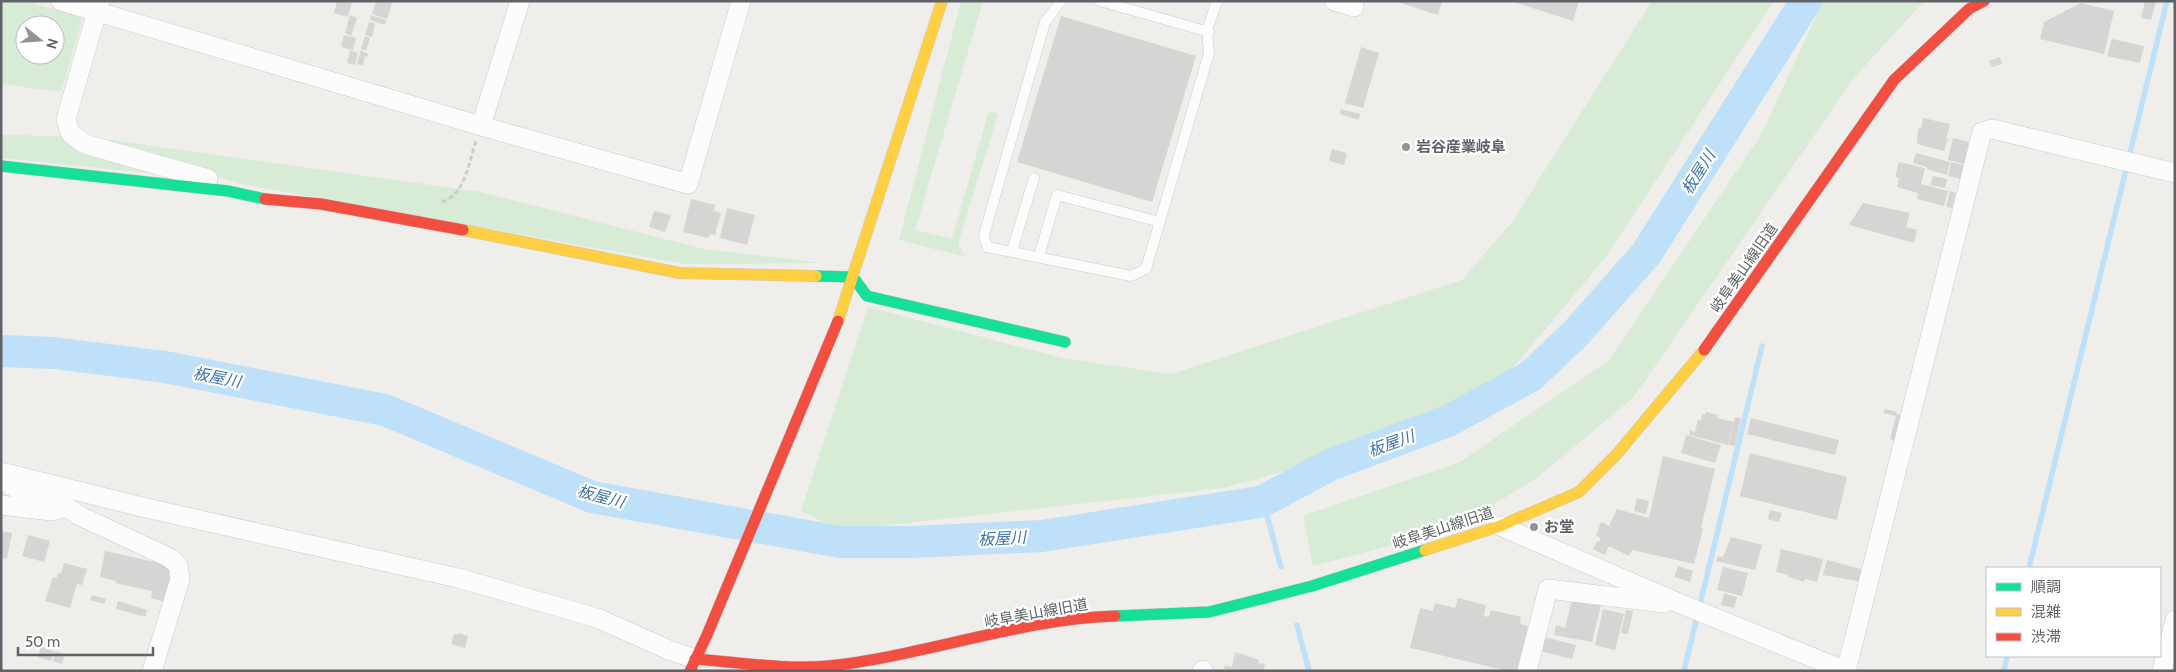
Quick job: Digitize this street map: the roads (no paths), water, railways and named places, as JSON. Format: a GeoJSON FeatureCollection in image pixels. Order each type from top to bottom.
{"type":"FeatureCollection","features":[{"type":"Feature","properties":{"kind":"street"},"geometry":{"type":"LineString","coordinates":[[61,1],[98,7],[481,126],[688,184],[741,1]]}},
{"type":"Feature","properties":{"kind":"street"},"geometry":{"type":"LineString","coordinates":[[481,126],[520,1]]}},
{"type":"Feature","properties":{"kind":"street"},"geometry":{"type":"LineString","coordinates":[[4,472],[142,507],[458,578],[598,618],[669,650],[693,665],[843,310],[942,1]]}},
{"type":"Feature","properties":{"kind":"street"},"geometry":{"type":"LineString","coordinates":[[1334,1],[1354,7]]}},
{"type":"Feature","properties":{"kind":"street","name":"岐阜美山線旧道"},"geometry":{"type":"LineString","coordinates":[[693,665],[822,668],[1081,617],[1208,612],[1312,586],[1500,526],[1579,492],[1616,455],[1708,345],[1894,80],[1969,9],[1984,1]]}},
{"type":"Feature","properties":{"kind":"street"},"geometry":{"type":"LineString","coordinates":[[98,7],[66,119],[70,133],[85,144],[220,183],[228,191]]}},
{"type":"Feature","properties":{"kind":"street"},"geometry":{"type":"LineString","coordinates":[[1500,526],[1681,604],[1846,671],[1982,132],[1992,129],[2175,173]]}},
{"type":"Feature","properties":{"kind":"street"},"geometry":{"type":"LineString","coordinates":[[1,166],[228,191],[267,198],[321,204],[487,234],[680,273],[853,277]]}},
{"type":"Feature","properties":{"kind":"street"},"geometry":{"type":"LineString","coordinates":[[853,277],[867,296],[1065,342]]}},
{"type":"Feature","properties":{"kind":"street"},"geometry":{"type":"LineString","coordinates":[[4,472],[11,486],[67,507],[170,558],[178,565],[180,579],[152,671]]}},
{"type":"Feature","properties":{"kind":"street"},"geometry":{"type":"LineString","coordinates":[[1,505],[52,511],[83,503],[142,507]]}},
{"type":"Feature","properties":{"kind":"street"},"geometry":{"type":"LineString","coordinates":[[1527,671],[1548,589],[1681,604]]}},
{"type":"Feature","properties":{"kind":"street"},"geometry":{"type":"LineString","coordinates":[[2162,671],[2175,620]]}},
{"type":"Feature","properties":{"kind":"lane"},"geometry":{"type":"LineString","coordinates":[[1062,1],[1045,22],[984,235],[987,247],[1131,276],[1146,269],[1209,53],[1208,31],[1217,1]]}},
{"type":"Feature","properties":{"kind":"lane"},"geometry":{"type":"LineString","coordinates":[[1100,1],[1208,31]]}},
{"type":"Feature","properties":{"kind":"lane"},"geometry":{"type":"LineString","coordinates":[[1012,251],[1034,178]]}},
{"type":"Feature","properties":{"kind":"lane"},"geometry":{"type":"LineString","coordinates":[[1039,256],[1057,195],[1160,222]]}},
{"type":"Feature","properties":{"kind":"waterway","name":"板屋川"},"geometry":{"type":"LineString","coordinates":[[1,351],[54,353],[165,367],[385,410],[592,497],[840,542],[912,542],[1042,536],[1263,501],[1330,465],[1448,421],[1531,376],[1577,332],[1646,254],[1806,1]]}},
{"type":"Feature","properties":{"kind":"waterway"},"geometry":{"type":"LineString","coordinates":[[2029,567],[2167,1]]}},
{"type":"Feature","properties":{"kind":"waterway"},"geometry":{"type":"LineString","coordinates":[[1684,671],[1762,346]]}},
{"type":"Feature","properties":{"kind":"waterway"},"geometry":{"type":"LineString","coordinates":[[1263,501],[1281,567]]}},
{"type":"Feature","properties":{"kind":"waterway"},"geometry":{"type":"LineString","coordinates":[[1297,625],[1309,671]]}},
{"type":"Feature","properties":{"kind":"waterway"},"geometry":{"type":"LineString","coordinates":[[2004,671],[2007,657]]}},
{"type":"Feature","properties":{"kind":"place","name":"岩谷産業岐阜"},"geometry":{"type":"Point","coordinates":[1406,147]}},
{"type":"Feature","properties":{"kind":"place","name":"お堂"},"geometry":{"type":"Point","coordinates":[1534,527]}}]}
